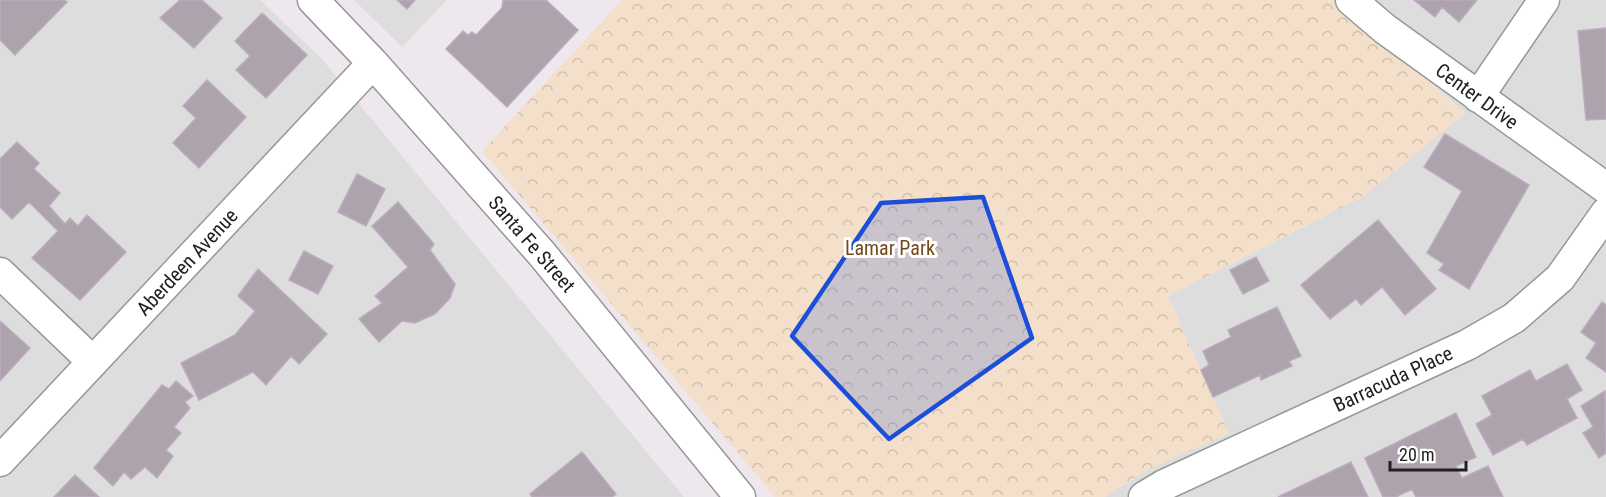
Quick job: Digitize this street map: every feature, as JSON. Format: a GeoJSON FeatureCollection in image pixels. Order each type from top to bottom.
{"type":"FeatureCollection","features":[{"type":"Feature","properties":{"kind":"street","name":"Santa Fe Street"},"geometry":{"type":"LineString","coordinates":[[313,0],[373,63],[542,254],[740,497]]}},
{"type":"Feature","properties":{"kind":"street","name":"Center Drive"},"geometry":{"type":"LineString","coordinates":[[1351,0],[1385,29],[1478,98],[1606,188]]}},
{"type":"Feature","properties":{"kind":"street"},"geometry":{"type":"LineString","coordinates":[[1478,98],[1544,0]]}},
{"type":"Feature","properties":{"kind":"street","name":"Aberdeen Avenue"},"geometry":{"type":"LineString","coordinates":[[0,461],[373,63]]}},
{"type":"Feature","properties":{"kind":"street","name":"Barracuda Place"},"geometry":{"type":"LineString","coordinates":[[1144,497],[1164,485],[1467,345],[1514,318],[1560,278],[1606,213]]}},
{"type":"Feature","properties":{"kind":"street"},"geometry":{"type":"LineString","coordinates":[[0,273],[93,362]]}},
{"type":"Feature","properties":{"kind":"highlighted area"},"geometry":{"type":"Polygon","coordinates":[[[983,197],[1032,338],[889,439],[792,336],[881,203],[983,197]]]}},
{"type":"Feature","properties":{"kind":"shaded area"},"geometry":{"type":"Polygon","coordinates":[[[0,0],[260,0],[321,58],[684,497],[0,497],[0,0]]]}},
{"type":"Feature","properties":{"kind":"shaded area"},"geometry":{"type":"Polygon","coordinates":[[[354,0],[447,0],[402,47],[354,0]]]}},
{"type":"Feature","properties":{"kind":"shaded area"},"geometry":{"type":"Polygon","coordinates":[[[1337,0],[1606,0],[1606,497],[1105,497],[1147,470],[1228,433],[1168,296],[1362,197],[1465,113],[1337,0]]]}},
{"type":"Feature","properties":{"kind":"green space","name":"Lamar Park"},"geometry":{"type":"Polygon","coordinates":[[[622,0],[1337,0],[1465,114],[1362,197],[1168,296],[1229,433],[1147,470],[1105,497],[775,497],[482,151],[622,0]]]}},
{"type":"Feature","properties":{"kind":"building"},"geometry":{"type":"Polygon","coordinates":[[[0,0],[64,0],[67,2],[15,55],[0,40],[0,0]]]}},
{"type":"Feature","properties":{"kind":"building"},"geometry":{"type":"Polygon","coordinates":[[[180,0],[202,0],[222,18],[194,48],[160,18],[180,0]]]}},
{"type":"Feature","properties":{"kind":"building"},"geometry":{"type":"Polygon","coordinates":[[[397,0],[415,0],[407,9],[397,0]]]}},
{"type":"Feature","properties":{"kind":"building"},"geometry":{"type":"Polygon","coordinates":[[[503,0],[546,0],[578,30],[507,107],[446,49],[463,31],[468,35],[472,32],[476,35],[502,8],[503,0]]]}},
{"type":"Feature","properties":{"kind":"building"},"geometry":{"type":"Polygon","coordinates":[[[1414,0],[1477,0],[1459,22],[1442,7],[1435,17],[1414,0]]]}},
{"type":"Feature","properties":{"kind":"building"},"geometry":{"type":"Polygon","coordinates":[[[262,13],[307,55],[266,98],[236,70],[250,56],[235,41],[262,13]]]}},
{"type":"Feature","properties":{"kind":"building"},"geometry":{"type":"Polygon","coordinates":[[[1606,28],[1606,119],[1586,120],[1578,31],[1606,28]]]}},
{"type":"Feature","properties":{"kind":"building"},"geometry":{"type":"Polygon","coordinates":[[[207,80],[246,117],[199,168],[173,143],[196,118],[183,106],[207,80]]]}},
{"type":"Feature","properties":{"kind":"building"},"geometry":{"type":"Polygon","coordinates":[[[1445,134],[1529,185],[1469,289],[1439,270],[1444,264],[1427,253],[1462,191],[1424,167],[1445,134]]]}},
{"type":"Feature","properties":{"kind":"building"},"geometry":{"type":"Polygon","coordinates":[[[17,142],[39,163],[34,169],[60,193],[49,206],[65,224],[70,218],[78,226],[87,215],[126,252],[80,300],[32,258],[58,231],[29,202],[12,219],[0,207],[0,159],[17,142]]]}},
{"type":"Feature","properties":{"kind":"building"},"geometry":{"type":"Polygon","coordinates":[[[357,174],[385,189],[366,226],[338,212],[357,174]]]}},
{"type":"Feature","properties":{"kind":"building"},"geometry":{"type":"Polygon","coordinates":[[[398,202],[434,244],[430,250],[455,284],[450,298],[435,314],[415,323],[402,321],[379,342],[359,319],[382,303],[375,296],[408,267],[372,226],[398,202]]]}},
{"type":"Feature","properties":{"kind":"building"},"geometry":{"type":"Polygon","coordinates":[[[1378,220],[1436,289],[1405,315],[1382,287],[1361,305],[1356,299],[1330,319],[1301,285],[1378,220]]]}},
{"type":"Feature","properties":{"kind":"building"},"geometry":{"type":"Polygon","coordinates":[[[304,251],[333,266],[318,294],[289,280],[304,251]]]}},
{"type":"Feature","properties":{"kind":"building"},"geometry":{"type":"Polygon","coordinates":[[[1256,257],[1269,281],[1243,294],[1230,270],[1256,257]]]}},
{"type":"Feature","properties":{"kind":"building"},"geometry":{"type":"Polygon","coordinates":[[[258,269],[327,334],[299,364],[291,356],[266,385],[253,372],[199,400],[181,363],[235,335],[255,311],[238,296],[258,269]]]}},
{"type":"Feature","properties":{"kind":"building"},"geometry":{"type":"Polygon","coordinates":[[[1602,302],[1606,305],[1606,372],[1586,358],[1596,343],[1581,332],[1602,302]]]}},
{"type":"Feature","properties":{"kind":"building"},"geometry":{"type":"Polygon","coordinates":[[[1277,307],[1301,356],[1289,361],[1292,366],[1261,380],[1260,375],[1213,397],[1201,370],[1209,365],[1203,351],[1231,337],[1228,330],[1277,307]]]}},
{"type":"Feature","properties":{"kind":"building"},"geometry":{"type":"Polygon","coordinates":[[[0,321],[30,348],[0,381],[0,321]]]}},
{"type":"Feature","properties":{"kind":"building"},"geometry":{"type":"Polygon","coordinates":[[[1567,364],[1582,390],[1567,399],[1577,418],[1527,445],[1523,439],[1493,455],[1476,424],[1492,415],[1482,396],[1530,370],[1536,381],[1567,364]]]}},
{"type":"Feature","properties":{"kind":"building"},"geometry":{"type":"Polygon","coordinates":[[[176,381],[193,396],[185,402],[190,408],[174,427],[181,433],[166,450],[173,456],[157,478],[145,467],[131,479],[124,472],[113,486],[94,468],[162,385],[169,389],[176,381]]]}},
{"type":"Feature","properties":{"kind":"building"},"geometry":{"type":"Polygon","coordinates":[[[1605,391],[1606,453],[1599,458],[1583,433],[1593,427],[1581,406],[1605,391]]]}},
{"type":"Feature","properties":{"kind":"building"},"geometry":{"type":"Polygon","coordinates":[[[1456,413],[1476,457],[1456,466],[1462,478],[1488,466],[1503,497],[1416,497],[1412,489],[1396,497],[1383,497],[1365,458],[1456,413]]]}},
{"type":"Feature","properties":{"kind":"building"},"geometry":{"type":"Polygon","coordinates":[[[582,452],[616,494],[612,497],[532,497],[530,494],[582,452]]]}},
{"type":"Feature","properties":{"kind":"building"},"geometry":{"type":"Polygon","coordinates":[[[1351,462],[1368,497],[1278,497],[1351,462]]]}},
{"type":"Feature","properties":{"kind":"building"},"geometry":{"type":"Polygon","coordinates":[[[75,475],[99,497],[54,497],[75,475]]]}}]}
